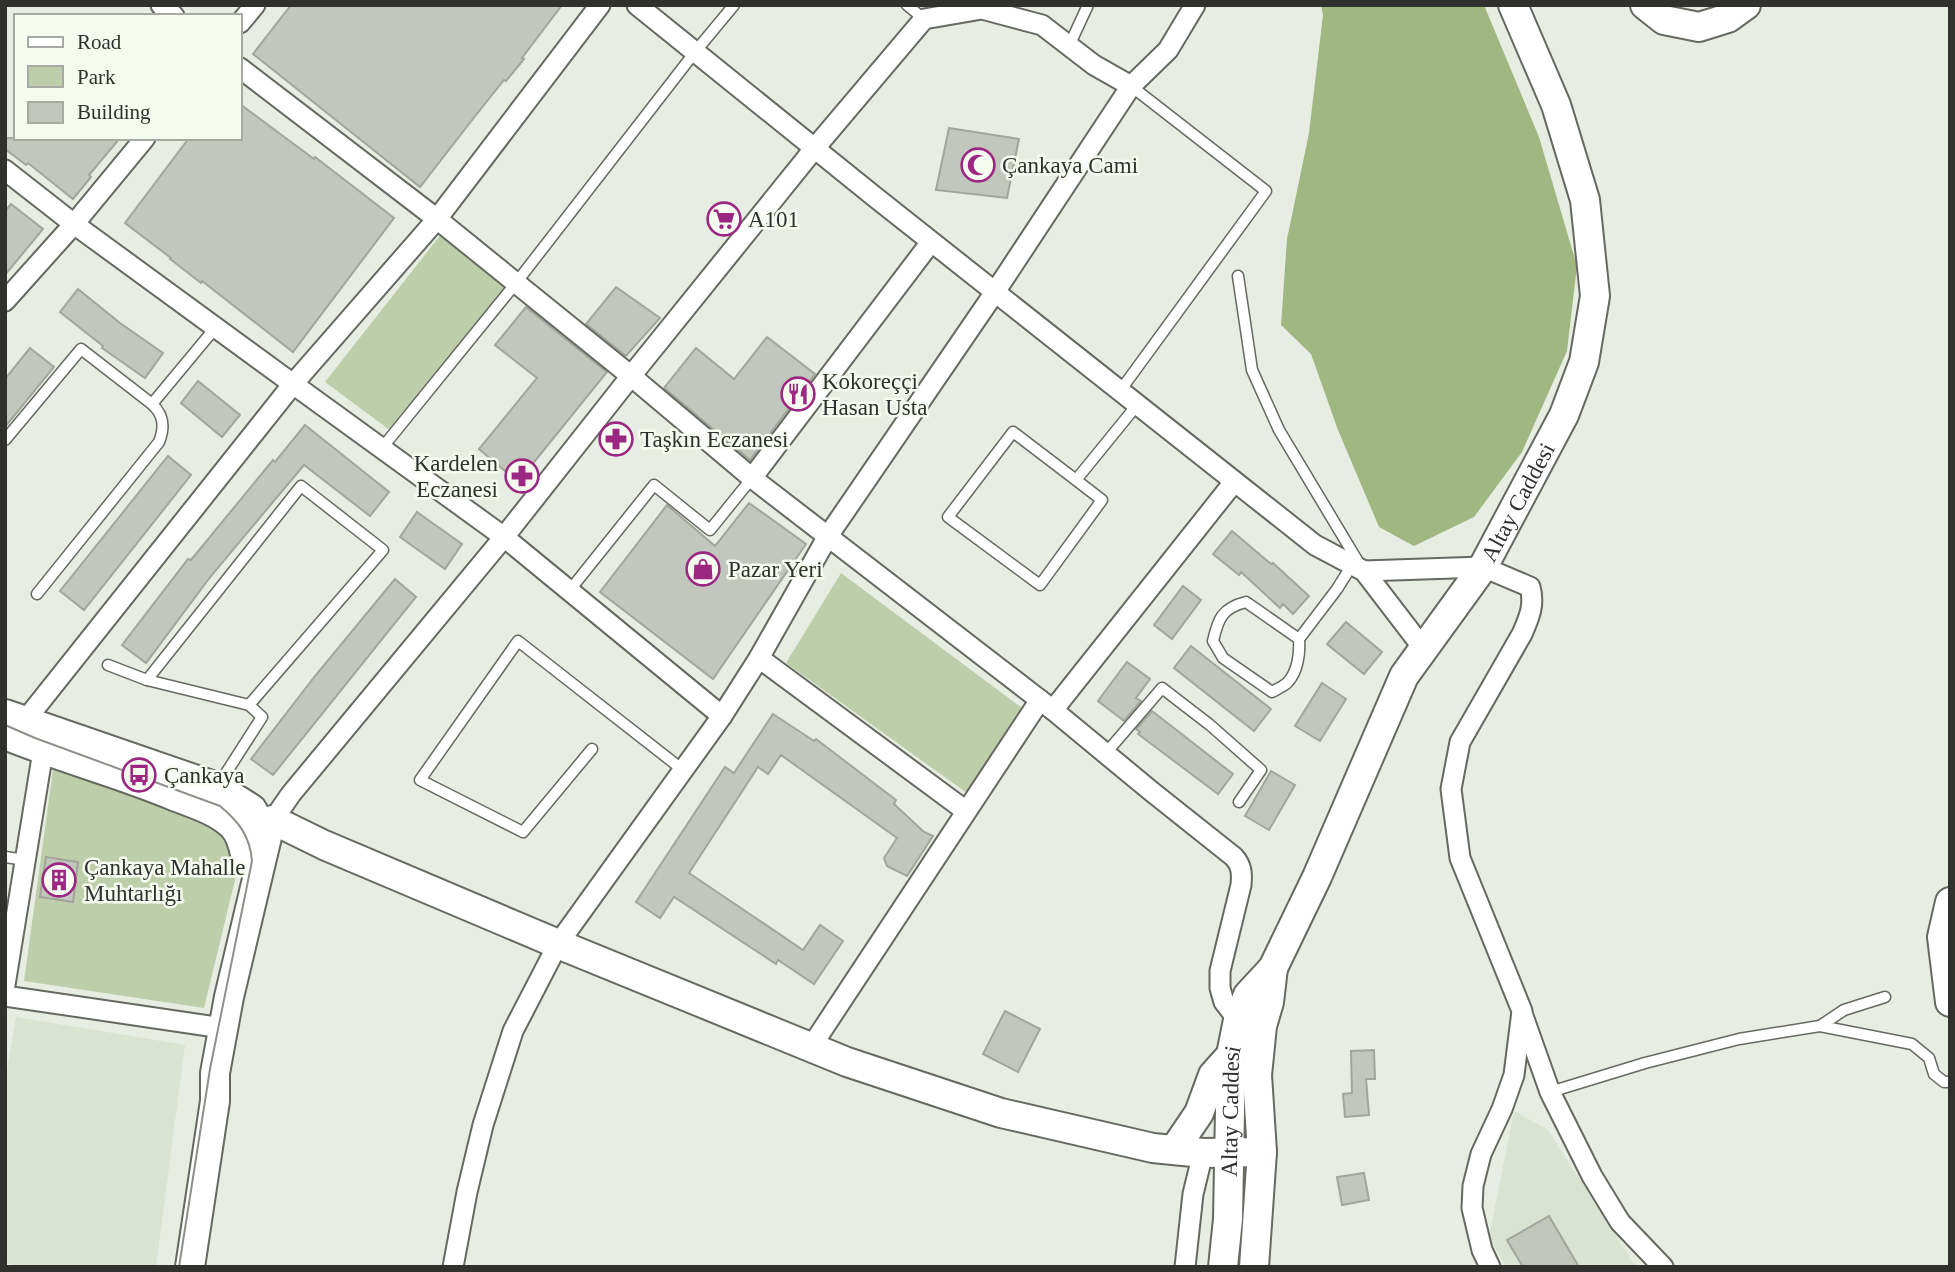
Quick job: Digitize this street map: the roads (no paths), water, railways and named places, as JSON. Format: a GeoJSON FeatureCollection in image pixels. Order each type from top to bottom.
{"type":"FeatureCollection","features":[{"type":"Feature","properties":{"kind":"main road","name":"Altay Caddesi"},"geometry":{"type":"LineString","coordinates":[[1223,1267],[1228,1219],[1216,1153],[1238,1020],[1248,995],[1273,968],[1317,877],[1404,676],[1483,567],[1564,415],[1584,362],[1595,296],[1585,200],[1556,105],[1513,5]]}},
{"type":"Feature","properties":{"kind":"main road"},"geometry":{"type":"LineString","coordinates":[[1645,5],[1664,20],[1699,27],[1728,18],[1746,5]]}},
{"type":"Feature","properties":{"kind":"main road"},"geometry":{"type":"LineString","coordinates":[[1682,5],[1700,9],[1712,5]]}},
{"type":"Feature","properties":{"kind":"main road"},"geometry":{"type":"LineString","coordinates":[[12,724],[43,751],[209,809],[233,826],[258,827],[324,845],[847,1062],[1001,1113],[1153,1148],[1216,1153],[1262,1152]]}},
{"type":"Feature","properties":{"kind":"main road"},"geometry":{"type":"LineString","coordinates":[[12,724],[217,788],[252,808],[258,827],[267,837],[229,997],[215,1073],[215,1101],[190,1267]]}},
{"type":"Feature","properties":{"kind":"main road"},"geometry":{"type":"LineString","coordinates":[[173,1267],[209,1026],[246,857],[258,827]]}},
{"type":"Feature","properties":{"kind":"main road"},"geometry":{"type":"LineString","coordinates":[[1950,902],[1942,937],[1950,1002]]}},
{"type":"Feature","properties":{"kind":"main road","name":"Altay Caddesi"},"geometry":{"type":"LineString","coordinates":[[1254,1267],[1262,1152],[1257,1075],[1262,1026],[1269,1002],[1273,968]]}},
{"type":"Feature","properties":{"kind":"main road"},"geometry":{"type":"LineString","coordinates":[[1174,1150],[1199,1112],[1213,1075],[1231,1055]]}},
{"type":"Feature","properties":{"kind":"street"},"geometry":{"type":"LineString","coordinates":[[242,21],[255,5]]}},
{"type":"Feature","properties":{"kind":"street"},"geometry":{"type":"LineString","coordinates":[[12,724],[293,384],[437,219],[600,5]]}},
{"type":"Feature","properties":{"kind":"street"},"geometry":{"type":"LineString","coordinates":[[638,5],[814,149],[1234,482],[1315,545],[1358,568],[1423,648]]}},
{"type":"Feature","properties":{"kind":"street"},"geometry":{"type":"LineString","coordinates":[[453,1267],[483,1125],[513,1031],[558,944],[722,716],[759,658],[828,536],[995,292],[1131,86],[1168,50],[1195,5]]}},
{"type":"Feature","properties":{"kind":"street"},"geometry":{"type":"LineString","coordinates":[[258,827],[291,794],[504,537],[923,12],[982,9],[1042,25],[1094,65],[1131,86]]}},
{"type":"Feature","properties":{"kind":"street"},"geometry":{"type":"LineString","coordinates":[[242,70],[437,219],[752,478],[1046,705],[1239,863],[1241,885],[1220,971],[1220,988],[1224,1002],[1238,1020]]}},
{"type":"Feature","properties":{"kind":"street"},"geometry":{"type":"LineString","coordinates":[[5,301],[74,224],[143,140]]}},
{"type":"Feature","properties":{"kind":"street"},"geometry":{"type":"LineString","coordinates":[[5,170],[74,224],[504,537],[722,716]]}},
{"type":"Feature","properties":{"kind":"street"},"geometry":{"type":"LineString","coordinates":[[752,478],[931,242]]}},
{"type":"Feature","properties":{"kind":"street"},"geometry":{"type":"LineString","coordinates":[[811,1047],[967,811],[1046,705],[1234,482]]}},
{"type":"Feature","properties":{"kind":"street"},"geometry":{"type":"LineString","coordinates":[[1358,568],[1483,567],[1530,587],[1533,597],[1531,615],[1460,742],[1451,789],[1460,858],[1522,1012],[1550,1092],[1592,1176],[1620,1222],[1663,1267]]}},
{"type":"Feature","properties":{"kind":"street"},"geometry":{"type":"LineString","coordinates":[[759,658],[967,811]]}},
{"type":"Feature","properties":{"kind":"street"},"geometry":{"type":"LineString","coordinates":[[5,985],[43,751]]}},
{"type":"Feature","properties":{"kind":"street"},"geometry":{"type":"LineString","coordinates":[[5,996],[209,1026]]}},
{"type":"Feature","properties":{"kind":"street"},"geometry":{"type":"LineString","coordinates":[[1490,1267],[1482,1250],[1472,1208],[1473,1186],[1481,1154],[1502,1109],[1514,1074],[1522,1012]]}},
{"type":"Feature","properties":{"kind":"street"},"geometry":{"type":"LineString","coordinates":[[1185,1267],[1193,1194],[1216,1153]]}},
{"type":"Feature","properties":{"kind":"lane"},"geometry":{"type":"LineString","coordinates":[[382,448],[516,283],[734,5]]}},
{"type":"Feature","properties":{"kind":"lane"},"geometry":{"type":"LineString","coordinates":[[907,5],[923,12]]}},
{"type":"Feature","properties":{"kind":"lane"},"geometry":{"type":"LineString","coordinates":[[1069,46],[1088,5]]}},
{"type":"Feature","properties":{"kind":"lane"},"geometry":{"type":"LineString","coordinates":[[1120,391],[1266,191],[1131,86]]}},
{"type":"Feature","properties":{"kind":"lane"},"geometry":{"type":"LineString","coordinates":[[1238,276],[1252,370],[1279,430],[1358,568],[1337,589],[1299,639],[1300,652],[1288,683],[1272,691],[1223,658],[1213,642],[1217,621],[1233,606],[1246,602],[1299,639]]}},
{"type":"Feature","properties":{"kind":"lane"},"geometry":{"type":"LineString","coordinates":[[152,404],[216,327]]}},
{"type":"Feature","properties":{"kind":"lane"},"geometry":{"type":"LineString","coordinates":[[5,440],[81,349],[152,404],[163,420],[159,442],[37,594]]}},
{"type":"Feature","properties":{"kind":"lane"},"geometry":{"type":"LineString","coordinates":[[1076,480],[1137,405]]}},
{"type":"Feature","properties":{"kind":"lane"},"geometry":{"type":"LineString","coordinates":[[1013,432],[1076,480],[1102,500],[1040,585],[948,517],[1013,432]]}},
{"type":"Feature","properties":{"kind":"lane"},"geometry":{"type":"LineString","coordinates":[[570,590],[654,485],[710,530],[752,478]]}},
{"type":"Feature","properties":{"kind":"lane"},"geometry":{"type":"LineString","coordinates":[[147,680],[300,486],[383,550],[249,705]]}},
{"type":"Feature","properties":{"kind":"lane"},"geometry":{"type":"LineString","coordinates":[[592,749],[523,832],[420,780],[518,641],[683,770]]}},
{"type":"Feature","properties":{"kind":"lane"},"geometry":{"type":"LineString","coordinates":[[108,665],[147,680],[249,705],[262,717],[217,788]]}},
{"type":"Feature","properties":{"kind":"lane"},"geometry":{"type":"LineString","coordinates":[[1106,753],[1161,688],[1210,725],[1261,770],[1239,802]]}},
{"type":"Feature","properties":{"kind":"lane"},"geometry":{"type":"LineString","coordinates":[[5,857],[26,860]]}},
{"type":"Feature","properties":{"kind":"lane"},"geometry":{"type":"LineString","coordinates":[[1820,1026],[1844,1010],[1885,997]]}},
{"type":"Feature","properties":{"kind":"lane"},"geometry":{"type":"LineString","coordinates":[[1550,1092],[1645,1063],[1739,1039],[1820,1026],[1912,1044],[1929,1058],[1934,1074],[1944,1082],[1950,1082]]}},
{"type":"Feature","properties":{"kind":"tram line"},"geometry":{"type":"LineString","coordinates":[[5,725],[220,806],[238,824],[249,844],[252,861],[210,1069],[179,1267]]}},
{"type":"Feature","properties":{"kind":"place","name":"Çankaya Cami"},"geometry":{"type":"Point","coordinates":[978,165]}},
{"type":"Feature","properties":{"kind":"place","name":"A101"},"geometry":{"type":"Point","coordinates":[724,219]}},
{"type":"Feature","properties":{"kind":"place","name":"Kokoreççi Hasan Usta"},"geometry":{"type":"Point","coordinates":[798,394]}},
{"type":"Feature","properties":{"kind":"place","name":"Taşkın Eczanesi"},"geometry":{"type":"Point","coordinates":[616,439]}},
{"type":"Feature","properties":{"kind":"place","name":"Kardelen Eczanesi"},"geometry":{"type":"Point","coordinates":[522,476]}},
{"type":"Feature","properties":{"kind":"place","name":"Pazar Yeri"},"geometry":{"type":"Point","coordinates":[703,569]}},
{"type":"Feature","properties":{"kind":"place","name":"Çankaya"},"geometry":{"type":"Point","coordinates":[139,775]}},
{"type":"Feature","properties":{"kind":"place","name":"Çankaya Mahalle Muhtarlığı"},"geometry":{"type":"Point","coordinates":[59,880]}}]}
